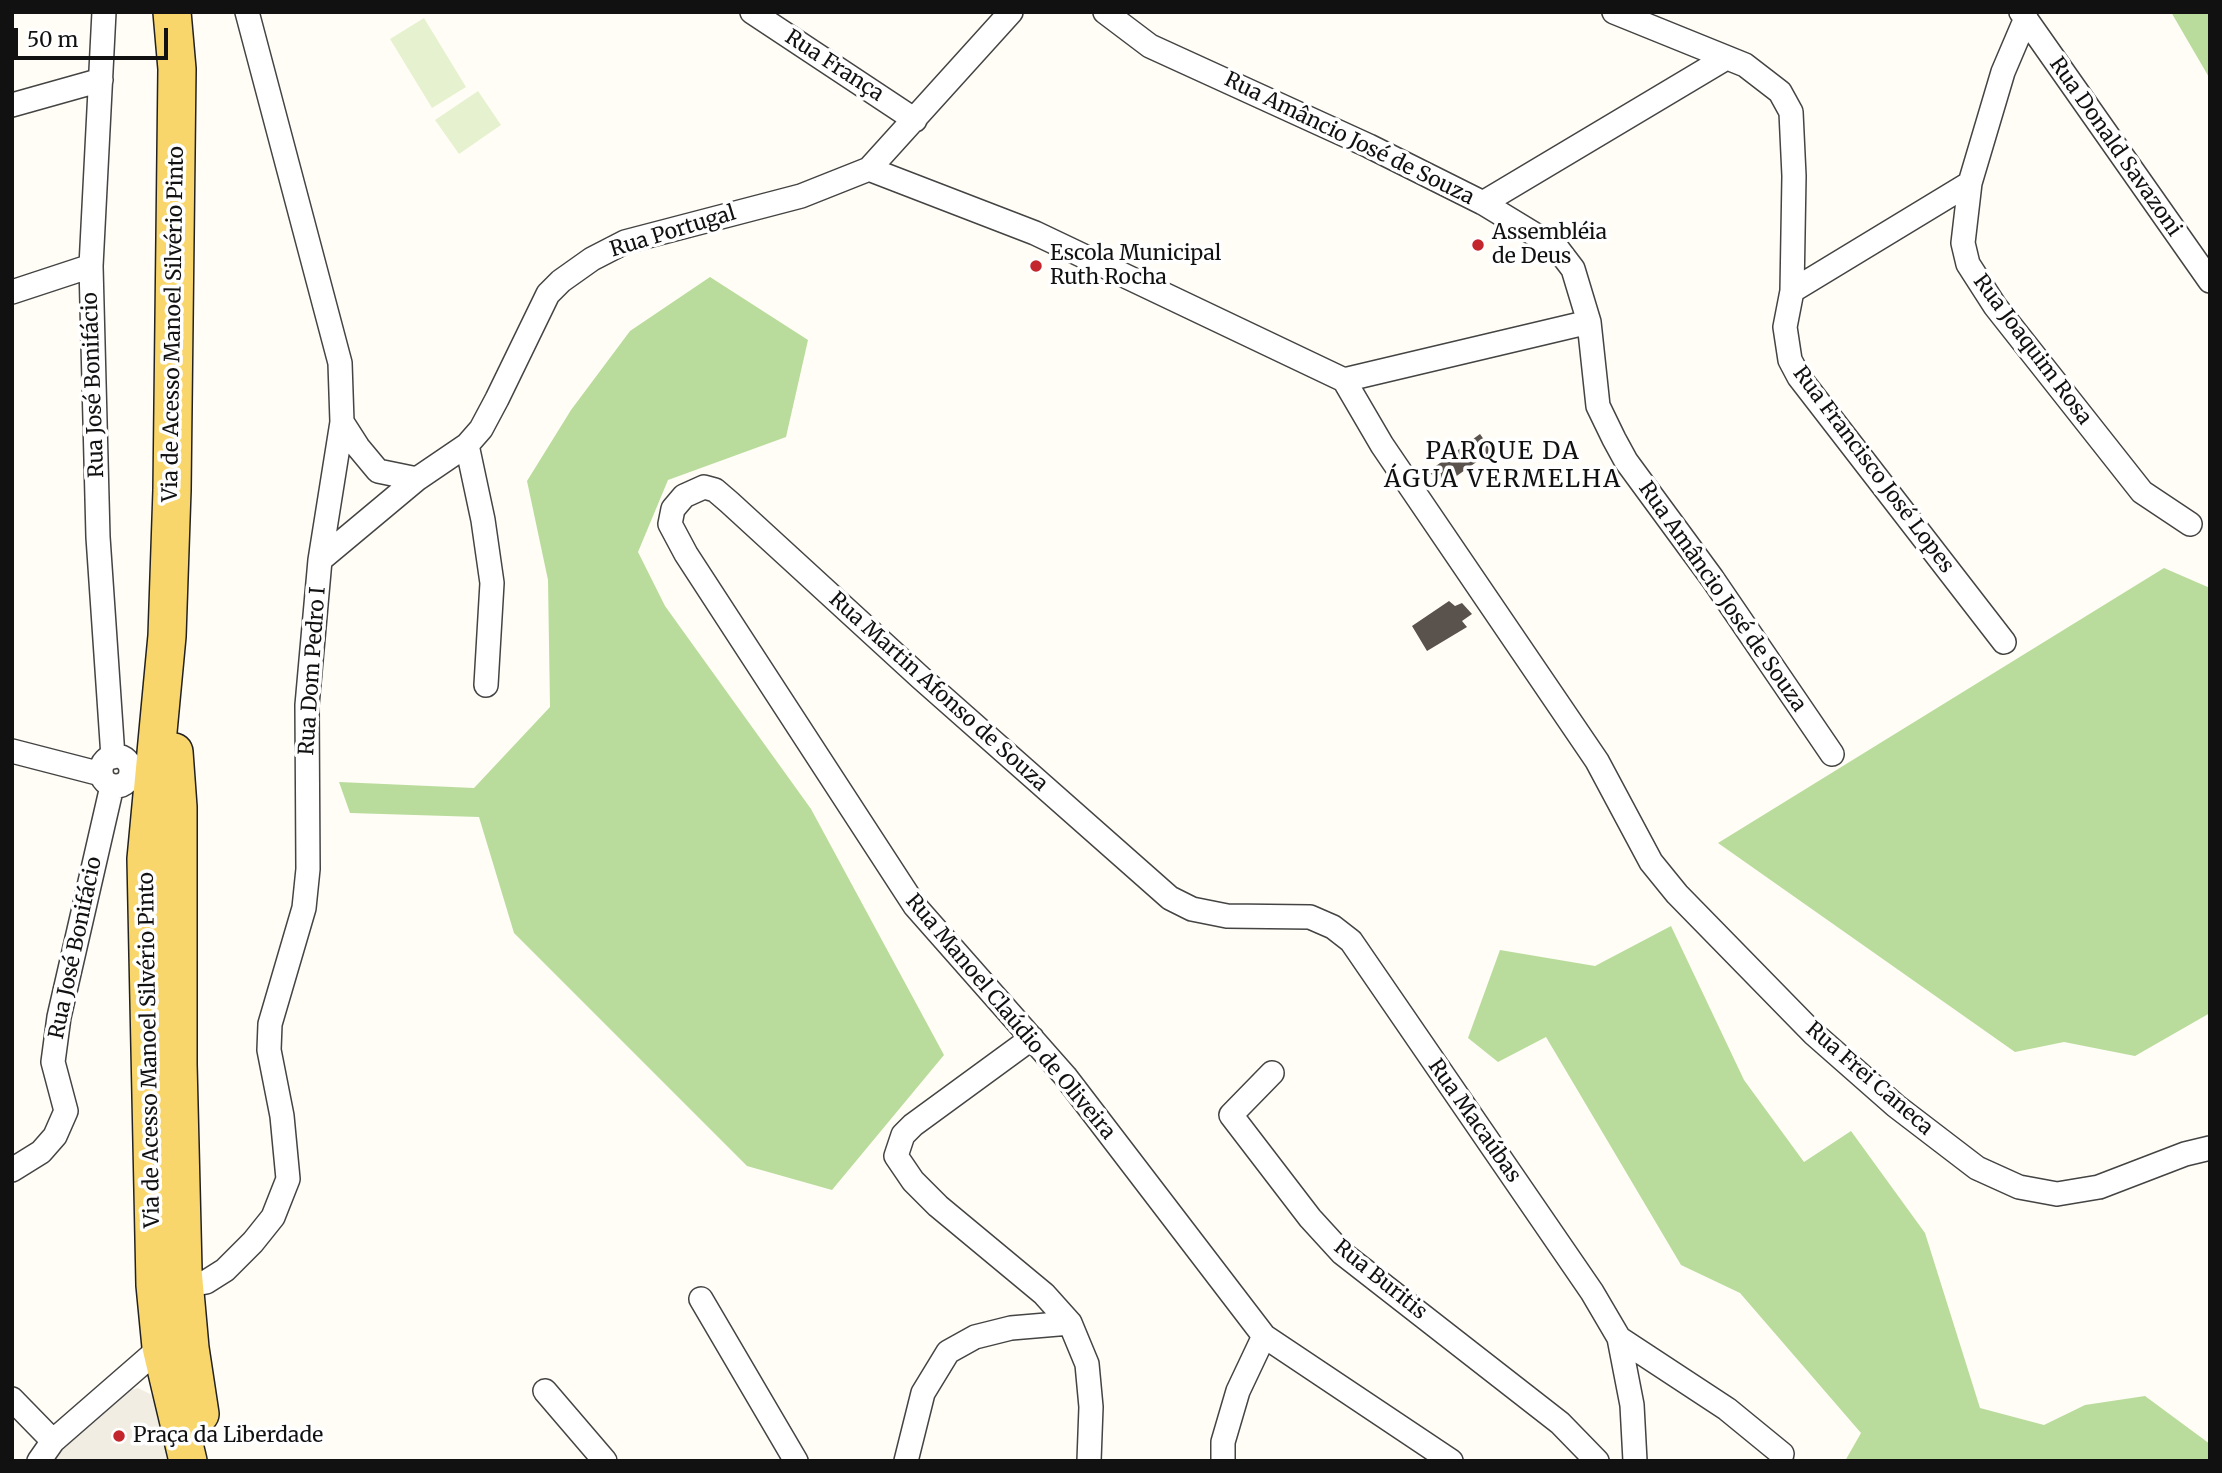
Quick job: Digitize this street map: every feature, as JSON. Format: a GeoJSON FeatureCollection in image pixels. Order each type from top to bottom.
{"type":"FeatureCollection","features":[{"type":"Feature","properties":{"kind":"main road","name":"Via de Acesso Manoel Silvério Pinto"},"geometry":{"type":"LineString","coordinates":[[172,12],[177,69],[167,636],[133,780],[178,1064],[184,1286],[197,1402],[211,1461]]}},
{"type":"Feature","properties":{"kind":"main road","name":"Via de Acesso Manoel Silvério Pinto"},"geometry":{"type":"LineString","coordinates":[[133,780],[146,859],[155,1285],[161,1347],[188,1461]]}},
{"type":"Feature","properties":{"kind":"main road"},"geometry":{"type":"LineString","coordinates":[[153,1184],[167,1277],[172,1285],[184,1286]]}},
{"type":"Feature","properties":{"kind":"street","name":"Rua José Bonifácio"},"geometry":{"type":"LineString","coordinates":[[12,1170],[41,1152],[55,1136],[66,1111],[53,1062],[59,1017],[133,780],[99,561],[91,266],[104,12]]}},
{"type":"Feature","properties":{"kind":"street","name":"Rua Dom Pedro I"},"geometry":{"type":"LineString","coordinates":[[184,1286],[206,1282],[225,1270],[253,1242],[273,1217],[288,1180],[282,1116],[269,1050],[270,1024],[298,930],[305,895],[307,705],[320,559],[342,422],[340,363],[247,12]]}},
{"type":"Feature","properties":{"kind":"street","name":"Rua França"},"geometry":{"type":"LineString","coordinates":[[752,12],[915,120]]}},
{"type":"Feature","properties":{"kind":"street","name":"Rua Portugal"},"geometry":{"type":"LineString","coordinates":[[320,559],[416,479],[467,445],[481,429],[548,294],[592,259],[625,242],[801,196],[869,169],[1011,12]]}},
{"type":"Feature","properties":{"kind":"street","name":"Rua Amâncio José de Souza"},"geometry":{"type":"LineString","coordinates":[[1105,12],[1150,46],[1357,140],[1483,203],[1557,248],[1573,269],[1589,322],[1598,406],[1620,450],[1712,578],[1832,754]]}},
{"type":"Feature","properties":{"kind":"street","name":"Rua Francisco José Lopes"},"geometry":{"type":"LineString","coordinates":[[1615,12],[1749,67],[1780,92],[1791,112],[1794,176],[1792,291],[1785,327],[1790,360],[1799,377],[2004,642]]}},
{"type":"Feature","properties":{"kind":"street","name":"Rua Joaquim Rosa"},"geometry":{"type":"LineString","coordinates":[[2023,15],[1970,183],[1963,243],[1977,282],[2142,492],[2190,524]]}},
{"type":"Feature","properties":{"kind":"street","name":"Rua Donald Savazoni"},"geometry":{"type":"LineString","coordinates":[[2023,15],[2210,281]]}},
{"type":"Feature","properties":{"kind":"street"},"geometry":{"type":"LineString","coordinates":[[1483,203],[1726,58]]}},
{"type":"Feature","properties":{"kind":"street"},"geometry":{"type":"LineString","coordinates":[[12,105],[101,80]]}},
{"type":"Feature","properties":{"kind":"street"},"geometry":{"type":"LineString","coordinates":[[869,169],[1035,233],[1344,380],[1589,322]]}},
{"type":"Feature","properties":{"kind":"street"},"geometry":{"type":"LineString","coordinates":[[1792,291],[1970,183]]}},
{"type":"Feature","properties":{"kind":"street"},"geometry":{"type":"LineString","coordinates":[[12,292],[91,266]]}},
{"type":"Feature","properties":{"kind":"street","name":"Rua Frei Caneca"},"geometry":{"type":"LineString","coordinates":[[1344,380],[1382,445],[1616,794],[1651,862],[1687,904],[1813,1033],[1896,1106],[1977,1168],[2019,1188],[2057,1194],[2099,1187],[2185,1154],[2210,1148]]}},
{"type":"Feature","properties":{"kind":"street"},"geometry":{"type":"LineString","coordinates":[[342,422],[378,471],[416,479]]}},
{"type":"Feature","properties":{"kind":"street"},"geometry":{"type":"LineString","coordinates":[[467,445],[483,520],[492,583],[486,685]]}},
{"type":"Feature","properties":{"kind":"street","name":"Rua Martin Afonso de Souza"},"geometry":{"type":"LineString","coordinates":[[684,496],[694,489],[704,487],[715,490],[1155,887],[1192,909]]}},
{"type":"Feature","properties":{"kind":"street","name":"Rua Manoel Claúdio de Oliveira"},"geometry":{"type":"LineString","coordinates":[[684,496],[673,509],[670,524],[753,659],[908,896],[1065,1076],[1264,1336],[1285,1353],[1451,1461]]}},
{"type":"Feature","properties":{"kind":"street"},"geometry":{"type":"LineString","coordinates":[[12,751],[133,780]]}},
{"type":"Feature","properties":{"kind":"street","name":"Rua Macaúbas"},"geometry":{"type":"LineString","coordinates":[[1192,909],[1227,916],[1310,917],[1333,927],[1351,941],[1592,1292],[1619,1338],[1632,1405],[1635,1461]]}},
{"type":"Feature","properties":{"kind":"street"},"geometry":{"type":"LineString","coordinates":[[1032,1038],[913,1125],[898,1147],[896,1157],[901,1167],[938,1206],[1044,1294],[1070,1323],[1087,1364],[1091,1407],[1089,1461]]}},
{"type":"Feature","properties":{"kind":"street","name":"Rua Buritis"},"geometry":{"type":"LineString","coordinates":[[1272,1073],[1231,1115],[1310,1218],[1342,1253],[1560,1423],[1597,1461]]}},
{"type":"Feature","properties":{"kind":"street"},"geometry":{"type":"LineString","coordinates":[[701,1299],[796,1461]]}},
{"type":"Feature","properties":{"kind":"street"},"geometry":{"type":"LineString","coordinates":[[906,1461],[923,1393],[948,1352],[975,1337],[1011,1328],[1070,1323]]}},
{"type":"Feature","properties":{"kind":"street"},"geometry":{"type":"LineString","coordinates":[[1223,1461],[1223,1442],[1238,1391],[1264,1336]]}},
{"type":"Feature","properties":{"kind":"street"},"geometry":{"type":"LineString","coordinates":[[1619,1338],[1727,1409],[1782,1454]]}},
{"type":"Feature","properties":{"kind":"street"},"geometry":{"type":"LineString","coordinates":[[39,1461],[52,1441],[161,1347]]}},
{"type":"Feature","properties":{"kind":"street"},"geometry":{"type":"LineString","coordinates":[[545,1391],[605,1461]]}},
{"type":"Feature","properties":{"kind":"street"},"geometry":{"type":"LineString","coordinates":[[12,1399],[52,1441]]}},
{"type":"Feature","properties":{"kind":"green space"},"geometry":{"type":"Polygon","coordinates":[[[2171,12],[2210,12],[2210,79],[2171,12]]]}},
{"type":"Feature","properties":{"kind":"green space"},"geometry":{"type":"Polygon","coordinates":[[[424,18],[466,87],[432,108],[390,39],[424,18]]]}},
{"type":"Feature","properties":{"kind":"green space"},"geometry":{"type":"Polygon","coordinates":[[[478,91],[501,125],[459,154],[435,120],[478,91]]]}},
{"type":"Feature","properties":{"kind":"green space"},"geometry":{"type":"Polygon","coordinates":[[[710,277],[808,340],[786,437],[668,480],[638,552],[665,606],[811,809],[944,1055],[832,1190],[747,1166],[514,933],[479,817],[350,813],[339,782],[474,788],[550,707],[548,580],[527,481],[571,410],[630,331],[710,277]]]}},
{"type":"Feature","properties":{"kind":"green space"},"geometry":{"type":"Polygon","coordinates":[[[2164,568],[2210,588],[2210,1013],[2135,1056],[2064,1042],[2015,1052],[1718,843],[2164,568]]]}},
{"type":"Feature","properties":{"kind":"green space"},"geometry":{"type":"Polygon","coordinates":[[[1671,926],[1744,1080],[1804,1162],[1851,1131],[1925,1233],[1980,1408],[2044,1425],[2085,1405],[2145,1396],[2210,1444],[2210,1461],[1845,1461],[1861,1433],[1740,1293],[1681,1265],[1546,1037],[1498,1062],[1468,1038],[1500,950],[1595,966],[1671,926]]]}},
{"type":"Feature","properties":{"kind":"shaded area","name":"Praça da Liberdade"},"geometry":{"type":"Polygon","coordinates":[[[138,1388],[156,1397],[176,1461],[49,1461],[121,1393],[138,1388]]]}},
{"type":"Feature","properties":{"kind":"building"},"geometry":{"type":"Polygon","coordinates":[[[1480,434],[1492,451],[1441,487],[1429,471],[1480,434]]]}},
{"type":"Feature","properties":{"kind":"building"},"geometry":{"type":"Polygon","coordinates":[[[1449,601],[1455,606],[1462,603],[1472,614],[1462,621],[1467,627],[1427,651],[1412,626],[1449,601]]]}},
{"type":"Feature","properties":{"kind":"place","name":"Assembléia de Deus"},"geometry":{"type":"Point","coordinates":[1478,245]}},
{"type":"Feature","properties":{"kind":"place","name":"Escola Municipal Ruth Rocha"},"geometry":{"type":"Point","coordinates":[1036,266]}},
{"type":"Feature","properties":{"kind":"place","name":"Praça da Liberdade"},"geometry":{"type":"Point","coordinates":[119,1436]}},
{"type":"Feature","properties":{"kind":"district","name":"PARQUE DA ÁGUA VERMELHA"},"geometry":{"type":"Point","coordinates":[1503,466]}}]}
